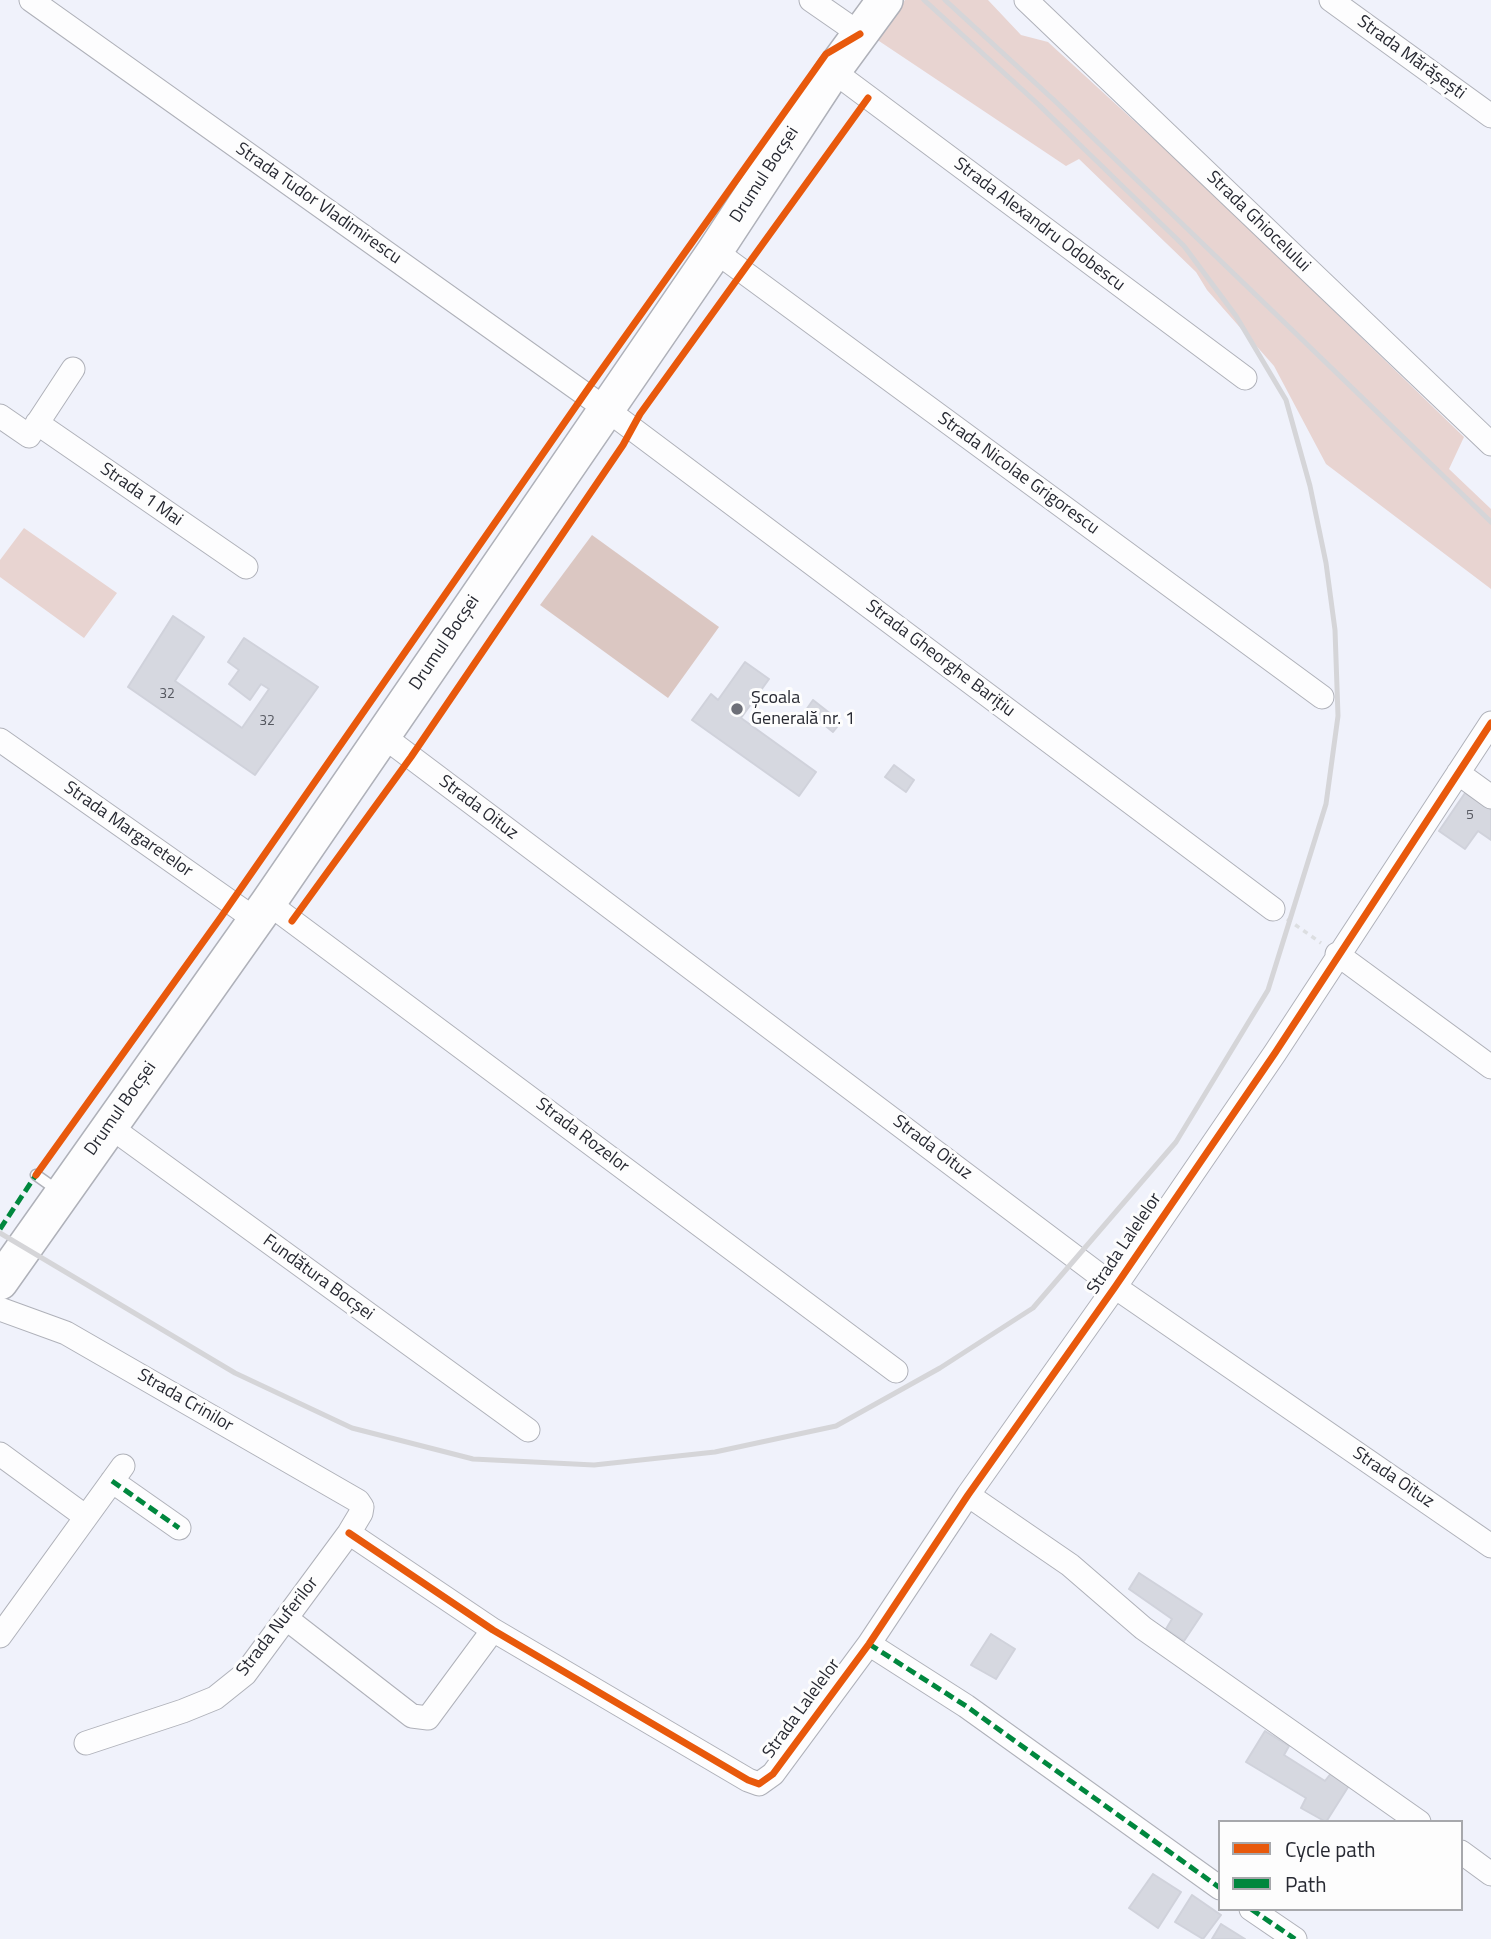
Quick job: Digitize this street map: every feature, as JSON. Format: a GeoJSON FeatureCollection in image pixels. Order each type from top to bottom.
{"type":"FeatureCollection","features":[{"type":"Feature","properties":{"kind":"main road","name":"Drumul Bocșei"},"geometry":{"type":"LineString","coordinates":[[0,1282],[49,1184],[109,1126],[262,911],[715,251],[833,71],[885,0]]}},
{"type":"Feature","properties":{"kind":"street","name":"Strada Tudor Vladimirescu"},"geometry":{"type":"LineString","coordinates":[[31,0],[606,409]]}},
{"type":"Feature","properties":{"kind":"street"},"geometry":{"type":"LineString","coordinates":[[811,0],[860,34]]}},
{"type":"Feature","properties":{"kind":"street","name":"Strada Ghiocelului"},"geometry":{"type":"LineString","coordinates":[[1026,0],[1491,444]]}},
{"type":"Feature","properties":{"kind":"street","name":"Strada Mărășești"},"geometry":{"type":"LineString","coordinates":[[1331,0],[1491,116]]}},
{"type":"Feature","properties":{"kind":"street","name":"Strada Alexandru Odobescu"},"geometry":{"type":"LineString","coordinates":[[833,71],[1245,378]]}},
{"type":"Feature","properties":{"kind":"street","name":"Strada Nicolae Grigorescu"},"geometry":{"type":"LineString","coordinates":[[715,251],[1322,697]]}},
{"type":"Feature","properties":{"kind":"street"},"geometry":{"type":"LineString","coordinates":[[0,416],[29,436],[73,369]]}},
{"type":"Feature","properties":{"kind":"street","name":"Strada Gheorghe Barițiu"},"geometry":{"type":"LineString","coordinates":[[606,409],[1273,909]]}},
{"type":"Feature","properties":{"kind":"street","name":"Strada 1 Mai"},"geometry":{"type":"LineString","coordinates":[[37,423],[246,566]]}},
{"type":"Feature","properties":{"kind":"street","name":"Strada Lalelelor"},"geometry":{"type":"LineString","coordinates":[[493,1630],[748,1780],[759,1784],[773,1774],[869,1644],[968,1495],[1275,1053],[1337,954],[1491,723]]}},
{"type":"Feature","properties":{"kind":"street","name":"Strada Oituz"},"geometry":{"type":"LineString","coordinates":[[383,736],[1115,1287],[1491,1545]]}},
{"type":"Feature","properties":{"kind":"street","name":"Strada Margaretelor"},"geometry":{"type":"LineString","coordinates":[[0,740],[262,911]]}},
{"type":"Feature","properties":{"kind":"street"},"geometry":{"type":"LineString","coordinates":[[1458,773],[1491,797]]}},
{"type":"Feature","properties":{"kind":"street","name":"Strada Rozelor"},"geometry":{"type":"LineString","coordinates":[[262,911],[896,1371]]}},
{"type":"Feature","properties":{"kind":"street"},"geometry":{"type":"LineString","coordinates":[[1337,954],[1491,1067]]}},
{"type":"Feature","properties":{"kind":"street","name":"Fundătura Bocșei"},"geometry":{"type":"LineString","coordinates":[[109,1126],[528,1430]]}},
{"type":"Feature","properties":{"kind":"street","name":"Strada Crinilor"},"geometry":{"type":"LineString","coordinates":[[0,1309],[66,1333],[358,1501],[362,1507]]}},
{"type":"Feature","properties":{"kind":"street"},"geometry":{"type":"LineString","coordinates":[[0,1454],[86,1517]]}},
{"type":"Feature","properties":{"kind":"street"},"geometry":{"type":"LineString","coordinates":[[0,1636],[118,1474],[178,1528]]}},
{"type":"Feature","properties":{"kind":"street"},"geometry":{"type":"LineString","coordinates":[[968,1495],[1070,1565],[1143,1628],[1416,1820]]}},
{"type":"Feature","properties":{"kind":"street","name":"Strada Nuferilor"},"geometry":{"type":"LineString","coordinates":[[86,1743],[183,1712],[215,1698],[245,1674],[349,1533],[362,1507]]}},
{"type":"Feature","properties":{"kind":"street"},"geometry":{"type":"LineString","coordinates":[[287,1619],[412,1716],[428,1718],[493,1630],[349,1533]]}},
{"type":"Feature","properties":{"kind":"street"},"geometry":{"type":"LineString","coordinates":[[869,1644],[966,1706],[1218,1887]]}},
{"type":"Feature","properties":{"kind":"street"},"geometry":{"type":"LineString","coordinates":[[1463,1853],[1491,1874]]}},
{"type":"Feature","properties":{"kind":"street"},"geometry":{"type":"LineString","coordinates":[[1254,1911],[1295,1939]]}},
{"type":"Feature","properties":{"kind":"path"},"geometry":{"type":"LineString","coordinates":[[1273,909],[1337,954]]}},
{"type":"Feature","properties":{"kind":"shaded area"},"geometry":{"type":"Polygon","coordinates":[[[905,0],[988,0],[1021,35],[1048,42],[1202,183],[1464,437],[1449,469],[1491,509],[1491,589],[1326,464],[1274,366],[1207,290],[1196,272],[1079,159],[1066,166],[876,39],[905,0]]]}},
{"type":"Feature","properties":{"kind":"shaded area"},"geometry":{"type":"Polygon","coordinates":[[[24,528],[117,593],[84,638],[0,577],[0,560],[24,528]]]}},
{"type":"Feature","properties":{"kind":"shaded area"},"geometry":{"type":"Polygon","coordinates":[[[592,535],[719,627],[668,698],[540,605],[592,535]]]}},
{"type":"Feature","properties":{"kind":"building"},"geometry":{"type":"Polygon","coordinates":[[[173,616],[204,637],[175,681],[242,728],[269,689],[261,684],[250,700],[229,684],[239,670],[228,662],[244,638],[318,687],[255,775],[128,687],[173,616]]]}},
{"type":"Feature","properties":{"kind":"building"},"geometry":{"type":"Polygon","coordinates":[[[745,662],[769,679],[741,718],[816,772],[799,796],[692,720],[711,694],[718,700],[745,662]]]}},
{"type":"Feature","properties":{"kind":"building"},"geometry":{"type":"Polygon","coordinates":[[[813,700],[841,722],[833,732],[806,710],[813,700]]]}},
{"type":"Feature","properties":{"kind":"building"},"geometry":{"type":"Polygon","coordinates":[[[894,765],[914,780],[906,792],[885,777],[894,765]]]}},
{"type":"Feature","properties":{"kind":"building"},"geometry":{"type":"Polygon","coordinates":[[[1465,793],[1491,810],[1491,840],[1478,831],[1465,849],[1439,831],[1465,793]]]}},
{"type":"Feature","properties":{"kind":"building"},"geometry":{"type":"Polygon","coordinates":[[[1139,1573],[1202,1614],[1184,1641],[1166,1629],[1172,1619],[1129,1589],[1139,1573]]]}},
{"type":"Feature","properties":{"kind":"building"},"geometry":{"type":"Polygon","coordinates":[[[991,1634],[1015,1649],[996,1679],[971,1665],[991,1634]]]}},
{"type":"Feature","properties":{"kind":"building"},"geometry":{"type":"Polygon","coordinates":[[[1265,1731],[1289,1746],[1284,1755],[1325,1781],[1332,1772],[1350,1784],[1327,1820],[1322,1820],[1301,1808],[1306,1798],[1246,1762],[1265,1731]]]}},
{"type":"Feature","properties":{"kind":"building"},"geometry":{"type":"Polygon","coordinates":[[[1153,1874],[1181,1892],[1158,1928],[1129,1908],[1153,1874]]]}},
{"type":"Feature","properties":{"kind":"building"},"geometry":{"type":"Polygon","coordinates":[[[1192,1895],[1221,1915],[1203,1939],[1175,1922],[1192,1895]]]}},
{"type":"Feature","properties":{"kind":"building"},"geometry":{"type":"Polygon","coordinates":[[[1221,1924],[1245,1939],[1212,1939],[1221,1924]]]}},
{"type":"Feature","properties":{"kind":"railway"},"geometry":{"type":"LineString","coordinates":[[0,1233],[235,1373],[352,1428],[473,1459],[594,1465],[715,1452],[836,1426],[940,1368],[1033,1308],[1176,1142],[1268,990],[1326,804],[1338,716],[1335,630],[1326,563],[1310,486],[1286,400],[1236,316],[1184,246],[1039,105],[924,0]]}},
{"type":"Feature","properties":{"kind":"railway"},"geometry":{"type":"LineString","coordinates":[[945,0],[1056,102],[1491,522]]}},
{"type":"Feature","properties":{"kind":"marked path"},"geometry":{"type":"LineString","coordinates":[[0,1229],[36,1175]]}},
{"type":"Feature","properties":{"kind":"marked path"},"geometry":{"type":"LineString","coordinates":[[112,1481],[179,1528]]}},
{"type":"Feature","properties":{"kind":"marked path"},"geometry":{"type":"LineString","coordinates":[[869,1644],[966,1706],[1218,1887]]}},
{"type":"Feature","properties":{"kind":"marked path"},"geometry":{"type":"LineString","coordinates":[[1254,1911],[1295,1939]]}},
{"type":"Feature","properties":{"kind":"cycle path"},"geometry":{"type":"LineString","coordinates":[[36,1175],[221,917],[590,386],[826,54],[860,34]]}},
{"type":"Feature","properties":{"kind":"cycle path"},"geometry":{"type":"LineString","coordinates":[[292,921],[411,757],[623,445],[640,414],[868,98]]}},
{"type":"Feature","properties":{"kind":"cycle path"},"geometry":{"type":"LineString","coordinates":[[349,1533],[493,1630],[759,1784],[773,1774],[869,1644],[968,1495],[1275,1053],[1491,723]]}},
{"type":"Feature","properties":{"kind":"place","name":"Școala Generală nr. 1"},"geometry":{"type":"Point","coordinates":[737,709]}}]}
